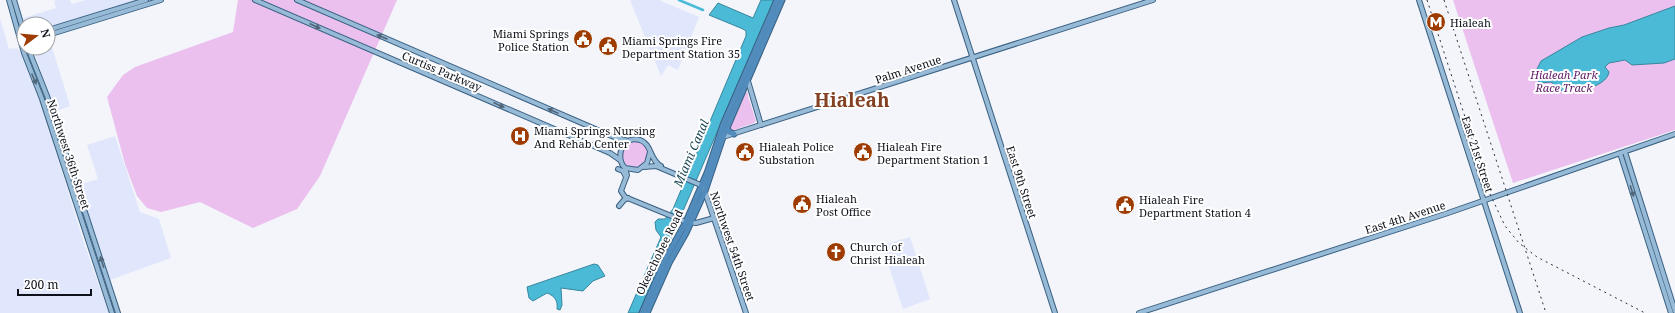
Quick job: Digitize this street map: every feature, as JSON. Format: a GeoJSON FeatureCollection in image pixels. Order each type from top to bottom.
{"type":"FeatureCollection","features":[{"type":"Feature","properties":{"kind":"highway","name":"Okeechobee Road"},"geometry":{"type":"LineString","coordinates":[[642,313],[666,258],[688,223],[716,142],[777,0]]}},
{"type":"Feature","properties":{"kind":"highway","name":"Okeechobee Road"},"geometry":{"type":"LineString","coordinates":[[647,313],[688,223],[705,191],[724,137],[782,0]]}},
{"type":"Feature","properties":{"kind":"highway"},"geometry":{"type":"LineString","coordinates":[[748,81],[747,75],[755,56],[755,50]]}},
{"type":"Feature","properties":{"kind":"highway"},"geometry":{"type":"LineString","coordinates":[[728,128],[729,132],[734,134]]}},
{"type":"Feature","properties":{"kind":"highway"},"geometry":{"type":"LineString","coordinates":[[716,142],[724,137]]}},
{"type":"Feature","properties":{"kind":"main road","name":"Northwest 36th Street"},"geometry":{"type":"LineString","coordinates":[[9,0],[16,20]]}},
{"type":"Feature","properties":{"kind":"main road"},"geometry":{"type":"LineString","coordinates":[[14,0],[19,16]]}},
{"type":"Feature","properties":{"kind":"main road"},"geometry":{"type":"LineString","coordinates":[[56,31],[146,0]]}},
{"type":"Feature","properties":{"kind":"main road"},"geometry":{"type":"LineString","coordinates":[[56,32],[161,0]]}},
{"type":"Feature","properties":{"kind":"main road","name":"Curtiss Parkway"},"geometry":{"type":"LineString","coordinates":[[255,0],[607,152],[620,160]]}},
{"type":"Feature","properties":{"kind":"main road","name":"Curtiss Parkway"},"geometry":{"type":"LineString","coordinates":[[297,0],[614,137],[628,141]]}},
{"type":"Feature","properties":{"kind":"main road","name":"East 9th Street"},"geometry":{"type":"LineString","coordinates":[[954,0],[1055,313]]}},
{"type":"Feature","properties":{"kind":"main road","name":"Palm Avenue"},"geometry":{"type":"LineString","coordinates":[[1007,46],[1144,0]]}},
{"type":"Feature","properties":{"kind":"main road","name":"Palm Avenue"},"geometry":{"type":"LineString","coordinates":[[724,137],[1153,0]]}},
{"type":"Feature","properties":{"kind":"main road","name":"East 21st Street"},"geometry":{"type":"LineString","coordinates":[[1419,0],[1520,313]]}},
{"type":"Feature","properties":{"kind":"main road","name":"Northwest 36th Street"},"geometry":{"type":"LineString","coordinates":[[28,56],[112,313]]}},
{"type":"Feature","properties":{"kind":"main road","name":"Northwest 36th Street"},"geometry":{"type":"LineString","coordinates":[[31,56],[45,92],[118,313]]}},
{"type":"Feature","properties":{"kind":"main road"},"geometry":{"type":"LineString","coordinates":[[748,81],[762,125]]}},
{"type":"Feature","properties":{"kind":"main road","name":"East 4th Avenue"},"geometry":{"type":"LineString","coordinates":[[1139,313],[1484,200],[1675,134]]}},
{"type":"Feature","properties":{"kind":"main road"},"geometry":{"type":"LineString","coordinates":[[680,175],[656,163],[647,145],[640,141],[628,141],[621,149],[620,160],[625,168],[626,177],[622,192],[628,198],[688,223],[714,218]]}},
{"type":"Feature","properties":{"kind":"main road"},"geometry":{"type":"LineString","coordinates":[[644,167],[648,161],[650,152]]}},
{"type":"Feature","properties":{"kind":"main road"},"geometry":{"type":"LineString","coordinates":[[1625,152],[1675,311]]}},
{"type":"Feature","properties":{"kind":"main road"},"geometry":{"type":"LineString","coordinates":[[1620,153],[1671,313]]}},
{"type":"Feature","properties":{"kind":"main road"},"geometry":{"type":"LineString","coordinates":[[625,168],[635,170],[644,167],[656,166],[702,185]]}},
{"type":"Feature","properties":{"kind":"main road"},"geometry":{"type":"LineString","coordinates":[[618,169],[624,172],[626,177]]}},
{"type":"Feature","properties":{"kind":"main road","name":"Northwest 54th Street"},"geometry":{"type":"LineString","coordinates":[[702,185],[746,313]]}},
{"type":"Feature","properties":{"kind":"main road"},"geometry":{"type":"LineString","coordinates":[[619,206],[628,198]]}},
{"type":"Feature","properties":{"kind":"shaded area"},"geometry":{"type":"Polygon","coordinates":[[[70,0],[72,4],[85,0],[138,0],[56,26],[56,16],[30,16],[56,8],[54,1],[70,0]]]}},
{"type":"Feature","properties":{"kind":"shaded area"},"geometry":{"type":"Polygon","coordinates":[[[630,0],[659,0],[699,17],[678,70],[668,65],[661,76],[630,0]]]}},
{"type":"Feature","properties":{"kind":"shaded area"},"geometry":{"type":"Polygon","coordinates":[[[0,18],[9,49],[16,48],[16,56],[22,56],[41,104],[85,246],[109,313],[0,313],[0,18]]]}},
{"type":"Feature","properties":{"kind":"shaded area"},"geometry":{"type":"Polygon","coordinates":[[[36,56],[55,56],[70,106],[54,112],[36,56]]]}},
{"type":"Feature","properties":{"kind":"shaded area"},"geometry":{"type":"Polygon","coordinates":[[[115,136],[140,212],[159,219],[171,258],[110,280],[78,185],[98,179],[87,145],[115,136]]]}},
{"type":"Feature","properties":{"kind":"shaded area"},"geometry":{"type":"Polygon","coordinates":[[[910,237],[930,299],[903,309],[882,245],[910,237]]]}},
{"type":"Feature","properties":{"kind":"green space"},"geometry":{"type":"Polygon","coordinates":[[[238,0],[397,0],[320,176],[297,209],[253,228],[200,202],[161,212],[147,208],[137,196],[125,164],[107,97],[123,75],[135,67],[233,32],[238,0]]]}},
{"type":"Feature","properties":{"kind":"green space","name":"Hialeah Park Race Track"},"geometry":{"type":"Polygon","coordinates":[[[1453,0],[1675,0],[1675,130],[1513,183],[1453,0]]]}},
{"type":"Feature","properties":{"kind":"green space"},"geometry":{"type":"Polygon","coordinates":[[[746,92],[748,93],[756,121],[731,131],[730,129],[746,92]]]}},
{"type":"Feature","properties":{"kind":"green space"},"geometry":{"type":"Polygon","coordinates":[[[635,142],[644,146],[648,155],[644,164],[635,168],[626,164],[622,155],[626,146],[635,142]]]}},
{"type":"Feature","properties":{"kind":"water"},"geometry":{"type":"Polygon","coordinates":[[[761,0],[774,0],[639,313],[628,313],[661,237],[656,230],[655,222],[658,219],[665,219],[673,209],[746,36],[746,31],[743,29],[709,15],[718,3],[753,18],[761,0]]]}},
{"type":"Feature","properties":{"kind":"water"},"geometry":{"type":"Polygon","coordinates":[[[1675,6],[1675,59],[1664,63],[1632,65],[1625,60],[1609,63],[1605,67],[1609,72],[1607,78],[1595,86],[1587,89],[1562,91],[1556,89],[1555,85],[1551,82],[1541,83],[1538,81],[1536,71],[1541,61],[1582,37],[1609,28],[1624,25],[1675,6]]]}},
{"type":"Feature","properties":{"kind":"water"},"geometry":{"type":"Polygon","coordinates":[[[594,264],[598,265],[605,276],[593,281],[583,291],[561,288],[562,305],[560,310],[557,309],[555,299],[547,293],[533,301],[529,298],[527,287],[594,264]]]}},
{"type":"Feature","properties":{"kind":"waterway"},"geometry":{"type":"LineString","coordinates":[[679,0],[703,10]]}},
{"type":"Feature","properties":{"kind":"railway"},"geometry":{"type":"LineString","coordinates":[[1427,0],[1490,194],[1505,226],[1519,243],[1537,257],[1645,313]]}},
{"type":"Feature","properties":{"kind":"railway"},"geometry":{"type":"LineString","coordinates":[[1444,0],[1546,313]]}},
{"type":"Feature","properties":{"kind":"place","name":"Hialeah"},"geometry":{"type":"Point","coordinates":[1436,22]}},
{"type":"Feature","properties":{"kind":"place","name":"Miami Springs Police Station"},"geometry":{"type":"Point","coordinates":[583,39]}},
{"type":"Feature","properties":{"kind":"place","name":"Miami Springs Fire Department Station 35"},"geometry":{"type":"Point","coordinates":[608,46]}},
{"type":"Feature","properties":{"kind":"place","name":"Miami Springs Nursing And Rehab Center"},"geometry":{"type":"Point","coordinates":[520,136]}},
{"type":"Feature","properties":{"kind":"place","name":"Hialeah Police Substation"},"geometry":{"type":"Point","coordinates":[745,152]}},
{"type":"Feature","properties":{"kind":"place","name":"Hialeah Fire Department Station 1"},"geometry":{"type":"Point","coordinates":[863,152]}},
{"type":"Feature","properties":{"kind":"place","name":"Hialeah Post Office"},"geometry":{"type":"Point","coordinates":[802,204]}},
{"type":"Feature","properties":{"kind":"place","name":"Hialeah Fire Department Station 4"},"geometry":{"type":"Point","coordinates":[1125,205]}},
{"type":"Feature","properties":{"kind":"place","name":"Church of Christ Hialeah"},"geometry":{"type":"Point","coordinates":[836,252]}},
{"type":"Feature","properties":{"kind":"district","name":"Hialeah"},"geometry":{"type":"Point","coordinates":[852,100]}},
{"type":"Feature","properties":{"kind":"water label","name":"Miami Canal"},"geometry":{"type":"Point","coordinates":[691,153]}}]}
